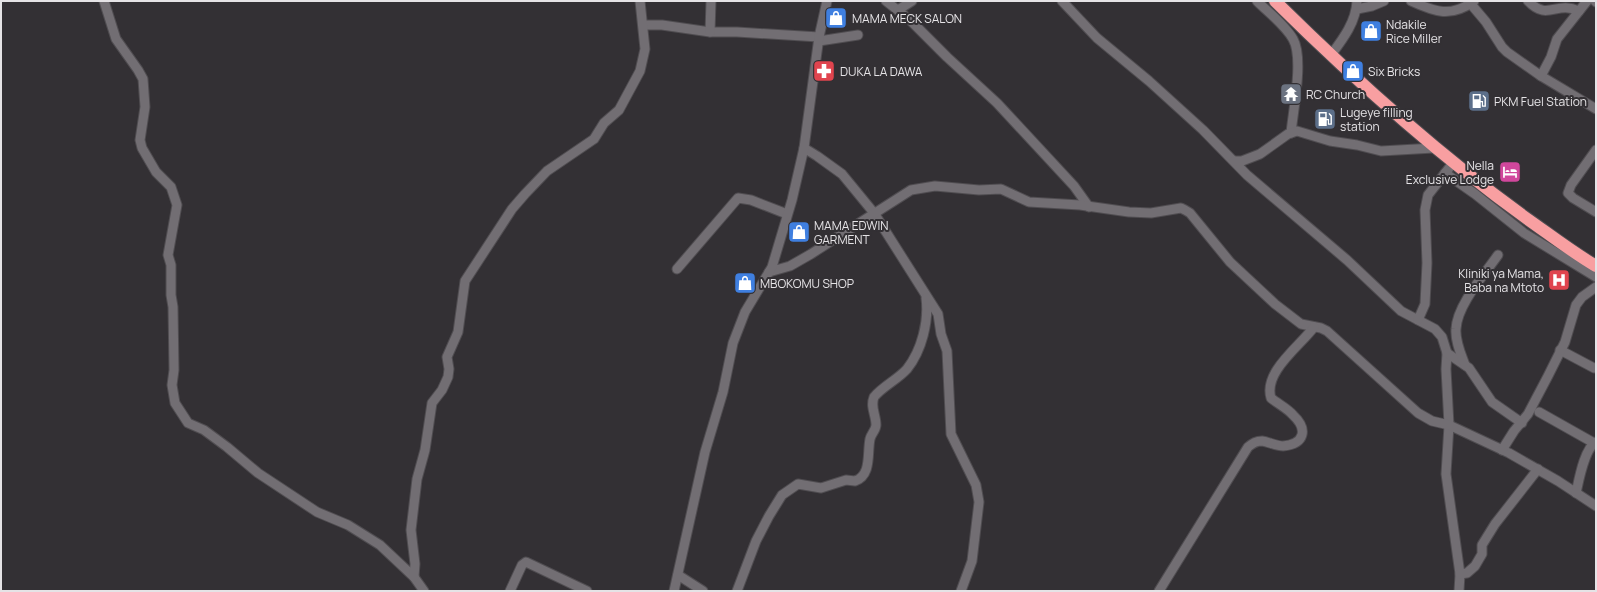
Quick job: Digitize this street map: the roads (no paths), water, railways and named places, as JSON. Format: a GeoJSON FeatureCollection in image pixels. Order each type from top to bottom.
{"type":"FeatureCollection","features":[{"type":"Feature","properties":{"kind":"highway"},"geometry":{"type":"LineString","coordinates":[[1275,1],[1331,55],[1434,148],[1510,206],[1596,266]]}},
{"type":"Feature","properties":{"kind":"street"},"geometry":{"type":"LineString","coordinates":[[104,1],[116,39],[143,79],[145,107],[140,140],[142,148],[156,172],[171,187],[177,207],[168,255],[171,265],[171,294],[173,307],[172,337],[174,370],[172,385],[175,403],[188,423],[209,433],[248,466],[313,509],[364,534],[380,545],[414,577],[424,591]]}},
{"type":"Feature","properties":{"kind":"street"},"geometry":{"type":"LineString","coordinates":[[414,577],[415,564],[411,530],[417,479],[425,450],[432,403],[442,390],[448,377],[449,369],[447,357],[458,332],[465,281],[512,209],[525,194],[547,171],[594,139],[604,123],[619,110],[640,71],[646,49],[640,1]]}},
{"type":"Feature","properties":{"kind":"street"},"geometry":{"type":"LineString","coordinates":[[710,32],[711,1]]}},
{"type":"Feature","properties":{"kind":"street"},"geometry":{"type":"LineString","coordinates":[[674,591],[706,452],[724,392],[734,343],[745,312],[770,272],[792,200],[804,148],[819,39],[827,1]]}},
{"type":"Feature","properties":{"kind":"street"},"geometry":{"type":"LineString","coordinates":[[886,1],[898,10],[1019,125],[1074,186],[1089,207]]}},
{"type":"Feature","properties":{"kind":"street"},"geometry":{"type":"LineString","coordinates":[[898,10],[912,1]]}},
{"type":"Feature","properties":{"kind":"street"},"geometry":{"type":"LineString","coordinates":[[1062,1],[1097,38],[1149,81],[1254,181],[1347,260],[1400,310],[1431,326],[1440,334],[1447,353],[1446,369],[1449,425],[1446,474],[1460,574],[1459,591]]}},
{"type":"Feature","properties":{"kind":"street"},"geometry":{"type":"LineString","coordinates":[[1257,1],[1290,35],[1296,46],[1296,89],[1290,133]]}},
{"type":"Feature","properties":{"kind":"street"},"geometry":{"type":"LineString","coordinates":[[1331,55],[1346,34],[1357,5],[1372,6],[1384,1]]}},
{"type":"Feature","properties":{"kind":"street"},"geometry":{"type":"LineString","coordinates":[[1411,1],[1428,9],[1449,12],[1460,10],[1472,2],[1502,47],[1541,76],[1596,109]]}},
{"type":"Feature","properties":{"kind":"street"},"geometry":{"type":"LineString","coordinates":[[1528,1],[1533,6],[1542,10],[1568,6],[1579,11]]}},
{"type":"Feature","properties":{"kind":"street"},"geometry":{"type":"LineString","coordinates":[[1541,76],[1553,54],[1557,39],[1587,1]]}},
{"type":"Feature","properties":{"kind":"street"},"geometry":{"type":"LineString","coordinates":[[644,25],[662,25],[710,32],[737,32],[819,39],[858,35]]}},
{"type":"Feature","properties":{"kind":"street"},"geometry":{"type":"LineString","coordinates":[[1234,161],[1242,161],[1260,154],[1290,133],[1302,132],[1330,141],[1357,145],[1381,151],[1434,148]]}},
{"type":"Feature","properties":{"kind":"street"},"geometry":{"type":"LineString","coordinates":[[804,148],[842,174],[874,213],[938,314],[942,334],[946,344],[951,434],[976,485],[979,502],[972,561],[961,591]]}},
{"type":"Feature","properties":{"kind":"street"},"geometry":{"type":"LineString","coordinates":[[1596,150],[1571,186],[1568,194],[1596,212]]}},
{"type":"Feature","properties":{"kind":"street"},"geometry":{"type":"LineString","coordinates":[[1418,320],[1425,304],[1427,258],[1425,210],[1428,195],[1453,163]]}},
{"type":"Feature","properties":{"kind":"street"},"geometry":{"type":"LineString","coordinates":[[1445,173],[1475,194],[1524,233],[1596,277]]}},
{"type":"Feature","properties":{"kind":"street"},"geometry":{"type":"LineString","coordinates":[[770,272],[790,266],[811,254],[911,190],[935,186],[979,190],[1001,189],[1029,202],[1080,205],[1129,212],[1151,213],[1180,208],[1190,213],[1230,262],[1295,321],[1327,331],[1418,413],[1432,421],[1449,425],[1502,450],[1538,469],[1596,506]]}},
{"type":"Feature","properties":{"kind":"street"},"geometry":{"type":"LineString","coordinates":[[677,269],[738,198],[744,198],[787,214]]}},
{"type":"Feature","properties":{"kind":"street"},"geometry":{"type":"LineString","coordinates":[[1465,365],[1457,343],[1456,328],[1459,316],[1468,297],[1498,255]]}},
{"type":"Feature","properties":{"kind":"street"},"geometry":{"type":"LineString","coordinates":[[1502,450],[1514,431],[1522,423],[1560,350],[1576,305],[1582,297],[1596,287]]}},
{"type":"Feature","properties":{"kind":"street"},"geometry":{"type":"LineString","coordinates":[[738,591],[756,541],[782,495],[798,484],[825,487],[846,480],[855,481],[862,477],[869,460],[870,438],[876,425],[872,402],[878,393],[907,368],[913,358],[928,319],[926,295]]}},
{"type":"Feature","properties":{"kind":"street"},"geometry":{"type":"LineString","coordinates":[[1159,591],[1248,447],[1256,442],[1263,441],[1282,446],[1289,445],[1296,443],[1302,438],[1303,430],[1298,420],[1271,398],[1270,390],[1280,364],[1314,327]]}},
{"type":"Feature","properties":{"kind":"street"},"geometry":{"type":"LineString","coordinates":[[1560,350],[1594,368]]}},
{"type":"Feature","properties":{"kind":"street"},"geometry":{"type":"LineString","coordinates":[[1447,353],[1465,365],[1479,381],[1492,402],[1522,423]]}},
{"type":"Feature","properties":{"kind":"street"},"geometry":{"type":"LineString","coordinates":[[1539,412],[1595,442],[1585,461],[1576,493]]}},
{"type":"Feature","properties":{"kind":"street"},"geometry":{"type":"LineString","coordinates":[[1460,574],[1467,573],[1475,566],[1482,554],[1482,545],[1495,524],[1538,469]]}},
{"type":"Feature","properties":{"kind":"street"},"geometry":{"type":"LineString","coordinates":[[510,591],[522,565],[526,562],[587,591]]}},
{"type":"Feature","properties":{"kind":"street"},"geometry":{"type":"LineString","coordinates":[[678,575],[703,591]]}},
{"type":"Feature","properties":{"kind":"place","name":"MAMA MECK SALON"},"geometry":{"type":"Point","coordinates":[836,18]}},
{"type":"Feature","properties":{"kind":"place","name":"Ndakile Rice Miller"},"geometry":{"type":"Point","coordinates":[1371,31]}},
{"type":"Feature","properties":{"kind":"place","name":"DUKA LA DAWA"},"geometry":{"type":"Point","coordinates":[824,71]}},
{"type":"Feature","properties":{"kind":"place","name":"Six Bricks"},"geometry":{"type":"Point","coordinates":[1353,71]}},
{"type":"Feature","properties":{"kind":"place","name":"RC Church"},"geometry":{"type":"Point","coordinates":[1291,94]}},
{"type":"Feature","properties":{"kind":"place","name":"PKM Fuel Station"},"geometry":{"type":"Point","coordinates":[1479,101]}},
{"type":"Feature","properties":{"kind":"place","name":"Lugeye filling station"},"geometry":{"type":"Point","coordinates":[1325,119]}},
{"type":"Feature","properties":{"kind":"place","name":"Nella Exclusive Lodge"},"geometry":{"type":"Point","coordinates":[1510,172]}},
{"type":"Feature","properties":{"kind":"place","name":"MAMA EDWIN GARMENT"},"geometry":{"type":"Point","coordinates":[799,232]}},
{"type":"Feature","properties":{"kind":"place","name":"Kliniki ya Mama, Baba na Mtoto"},"geometry":{"type":"Point","coordinates":[1559,280]}},
{"type":"Feature","properties":{"kind":"place","name":"MBOKOMU SHOP"},"geometry":{"type":"Point","coordinates":[745,283]}}]}
